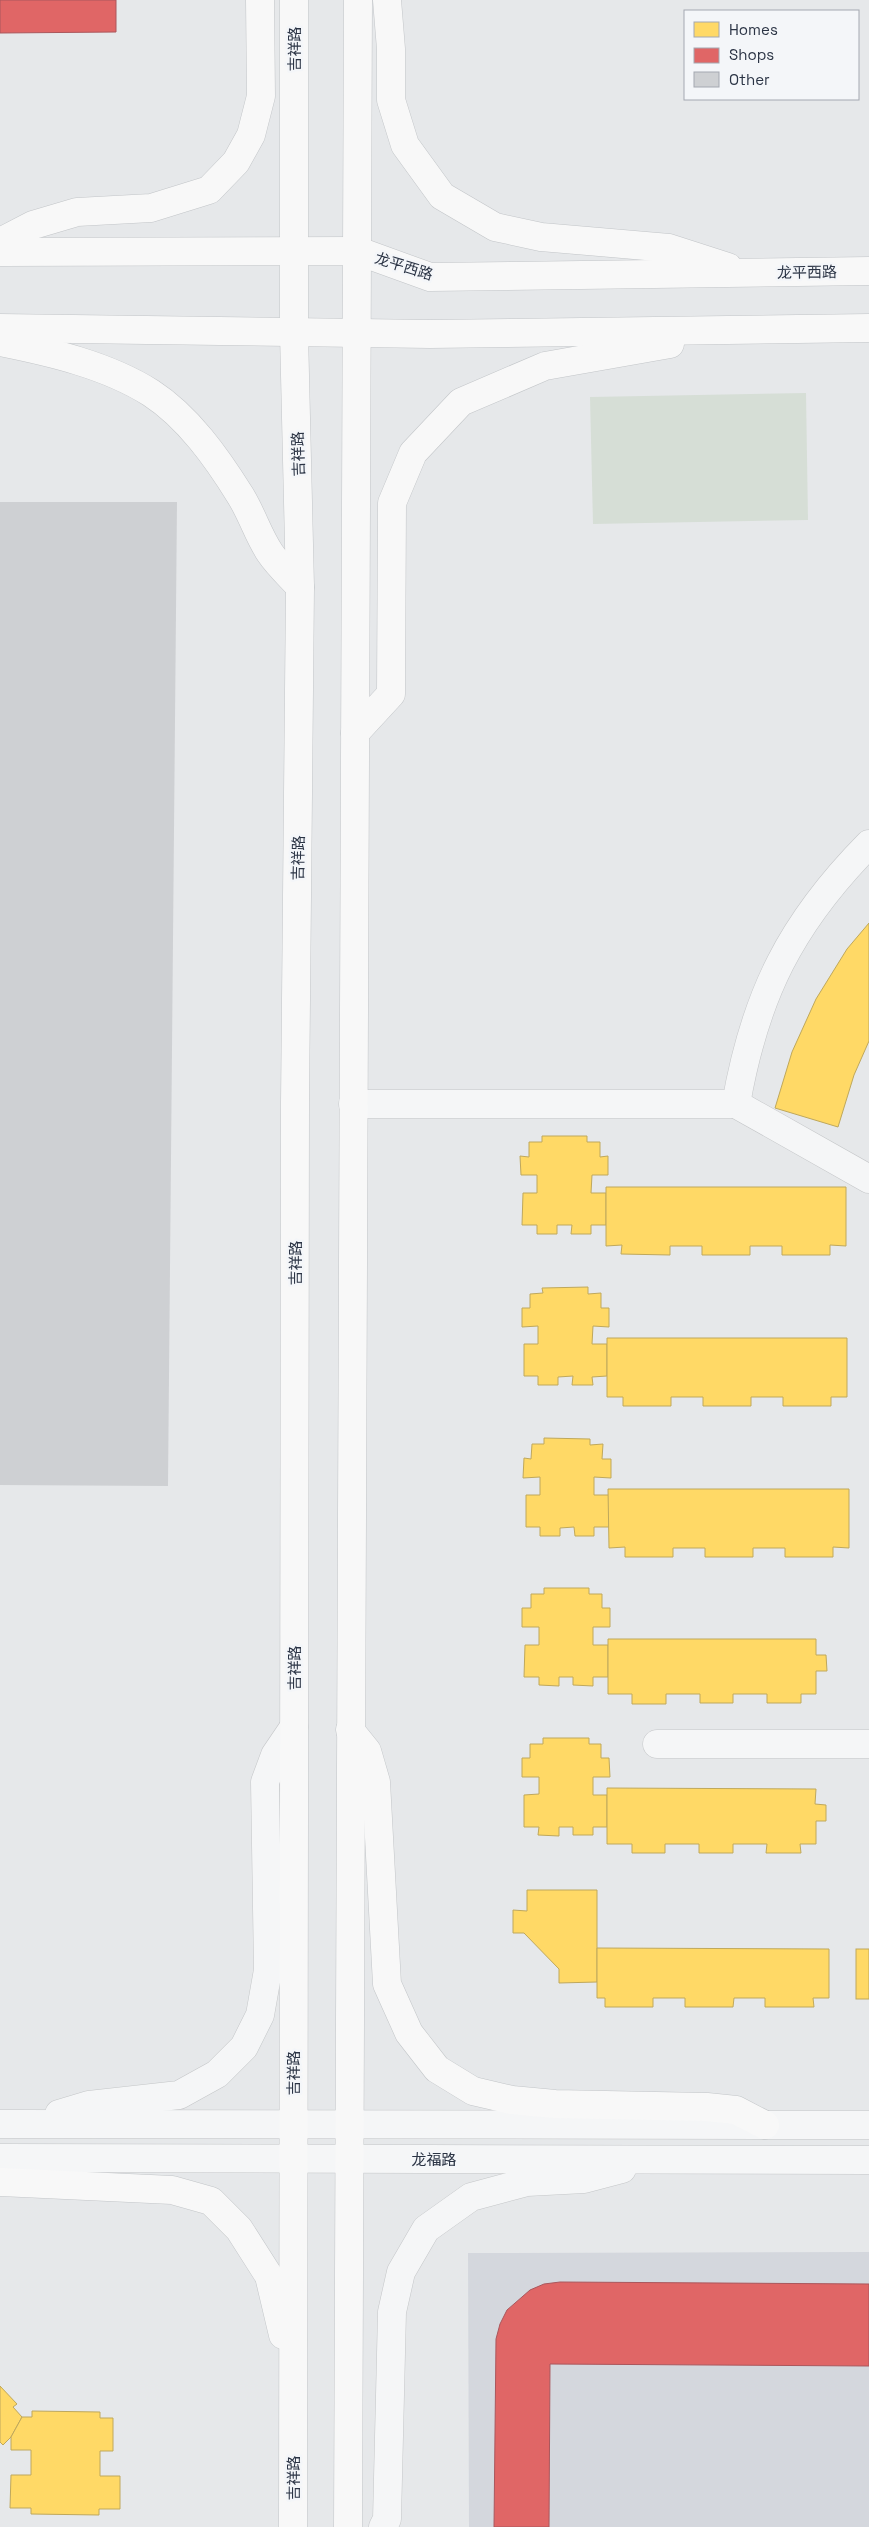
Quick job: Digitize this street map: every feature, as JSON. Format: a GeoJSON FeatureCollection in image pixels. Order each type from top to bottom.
{"type":"FeatureCollection","features":[{"type":"Feature","properties":{"kind":"main road"},"geometry":{"type":"LineString","coordinates":[[0,242],[33,225],[76,212],[151,208],[209,190],[236,162],[251,135],[261,96],[260,0]]}},
{"type":"Feature","properties":{"kind":"main road","name":"吉祥路"},"geometry":{"type":"LineString","coordinates":[[293,2527],[295,1103],[300,587],[294,333],[294,0]]}},
{"type":"Feature","properties":{"kind":"main road"},"geometry":{"type":"LineString","coordinates":[[348,2527],[358,0]]}},
{"type":"Feature","properties":{"kind":"main road"},"geometry":{"type":"LineString","coordinates":[[386,0],[391,49],[391,100],[406,145],[442,196],[495,227],[541,237],[669,248],[700,256],[744,273]]}},
{"type":"Feature","properties":{"kind":"main road","name":"龙平西路"},"geometry":{"type":"LineString","coordinates":[[0,252],[358,251],[430,277],[869,271]]}},
{"type":"Feature","properties":{"kind":"main road"},"geometry":{"type":"LineString","coordinates":[[0,328],[430,334],[869,328]]}},
{"type":"Feature","properties":{"kind":"main road"},"geometry":{"type":"LineString","coordinates":[[355,733],[391,694],[392,503],[413,453],[461,402],[545,366],[756,330]]}},
{"type":"Feature","properties":{"kind":"main road"},"geometry":{"type":"LineString","coordinates":[[0,342],[83,364],[118,376],[150,393],[176,412],[196,434],[241,496],[270,554],[300,587]]}},
{"type":"Feature","properties":{"kind":"main road"},"geometry":{"type":"LineString","coordinates":[[350,1730],[367,1751],[376,1782],[387,1984],[409,2033],[437,2069],[473,2091],[512,2100],[555,2104],[707,2107],[736,2110],[764,2125]]}},
{"type":"Feature","properties":{"kind":"main road"},"geometry":{"type":"LineString","coordinates":[[0,2182],[172,2190],[211,2201],[239,2229],[269,2276],[294,2382]]}},
{"type":"Feature","properties":{"kind":"street"},"geometry":{"type":"LineString","coordinates":[[736,1104],[750,1037],[770,981],[790,942],[813,906],[840,873],[869,844]]}},
{"type":"Feature","properties":{"kind":"street"},"geometry":{"type":"LineString","coordinates":[[353,1104],[736,1104],[869,1179]]}},
{"type":"Feature","properties":{"kind":"street"},"geometry":{"type":"LineString","coordinates":[[12,2124],[89,2105],[179,2095],[217,2074],[244,2047],[260,2015],[268,1970],[265,1782],[275,1755],[294,1727]]}},
{"type":"Feature","properties":{"kind":"street"},"geometry":{"type":"LineString","coordinates":[[657,1744],[869,1744]]}},
{"type":"Feature","properties":{"kind":"street"},"geometry":{"type":"LineString","coordinates":[[12,2124],[869,2125]]}},
{"type":"Feature","properties":{"kind":"street","name":"龙福路"},"geometry":{"type":"LineString","coordinates":[[0,2158],[869,2160]]}},
{"type":"Feature","properties":{"kind":"street"},"geometry":{"type":"LineString","coordinates":[[383,2527],[387,2519],[392,2312],[402,2272],[426,2230],[470,2197],[527,2182],[584,2179],[660,2159]]}},
{"type":"Feature","properties":{"kind":"shaded area"},"geometry":{"type":"Polygon","coordinates":[[[806,393],[808,520],[593,524],[590,397],[806,393]]]}},
{"type":"Feature","properties":{"kind":"shaded area"},"geometry":{"type":"Polygon","coordinates":[[[869,2252],[869,2527],[469,2527],[468,2253],[869,2252]]]}},
{"type":"Feature","properties":{"kind":"building: Homes"},"geometry":{"type":"Polygon","coordinates":[[[869,923],[869,1041],[854,1075],[838,1127],[775,1108],[792,1052],[816,999],[847,949],[869,923]]]}},
{"type":"Feature","properties":{"kind":"building: Homes"},"geometry":{"type":"Polygon","coordinates":[[[542,1136],[587,1136],[587,1142],[600,1142],[600,1157],[608,1156],[608,1175],[592,1175],[591,1193],[606,1193],[606,1225],[591,1225],[591,1234],[571,1234],[572,1225],[557,1225],[557,1234],[537,1234],[537,1225],[522,1225],[523,1193],[537,1193],[537,1175],[521,1175],[520,1156],[529,1157],[529,1142],[542,1142],[542,1136]]]}},
{"type":"Feature","properties":{"kind":"building: Homes"},"geometry":{"type":"Polygon","coordinates":[[[606,1187],[846,1187],[846,1246],[830,1245],[830,1255],[782,1255],[782,1246],[750,1246],[750,1255],[702,1255],[702,1246],[670,1246],[670,1255],[621,1254],[622,1245],[606,1246],[606,1187]]]}},
{"type":"Feature","properties":{"kind":"building: Homes"},"geometry":{"type":"Polygon","coordinates":[[[588,1287],[588,1294],[601,1293],[601,1308],[609,1308],[609,1327],[593,1326],[592,1344],[607,1344],[607,1376],[592,1377],[593,1385],[572,1385],[573,1376],[558,1377],[558,1385],[538,1385],[538,1376],[524,1376],[524,1344],[538,1344],[538,1326],[522,1327],[522,1308],[530,1308],[530,1294],[543,1293],[542,1288],[588,1287]]]}},
{"type":"Feature","properties":{"kind":"building: Homes"},"geometry":{"type":"Polygon","coordinates":[[[607,1338],[847,1338],[847,1397],[831,1397],[831,1406],[783,1406],[783,1397],[751,1397],[751,1406],[703,1406],[703,1397],[671,1397],[671,1406],[623,1406],[623,1397],[607,1397],[607,1338]]]}},
{"type":"Feature","properties":{"kind":"building: Homes"},"geometry":{"type":"Polygon","coordinates":[[[544,1438],[590,1439],[590,1445],[603,1444],[602,1459],[611,1459],[611,1478],[594,1477],[594,1495],[609,1495],[609,1527],[594,1527],[594,1536],[575,1536],[574,1527],[560,1528],[560,1536],[540,1536],[540,1527],[526,1527],[526,1495],[540,1495],[540,1477],[523,1478],[524,1458],[531,1459],[532,1444],[544,1444],[544,1438]]]}},
{"type":"Feature","properties":{"kind":"building: Homes"},"geometry":{"type":"Polygon","coordinates":[[[608,1489],[849,1489],[849,1548],[833,1547],[833,1557],[785,1557],[785,1548],[753,1548],[753,1557],[705,1557],[705,1548],[673,1548],[673,1557],[625,1557],[625,1547],[609,1548],[608,1489]]]}},
{"type":"Feature","properties":{"kind":"building: Homes"},"geometry":{"type":"Polygon","coordinates":[[[544,1588],[589,1588],[589,1594],[602,1594],[602,1608],[610,1608],[610,1627],[593,1627],[593,1645],[608,1645],[608,1677],[593,1677],[593,1686],[573,1685],[573,1677],[559,1677],[559,1686],[539,1685],[539,1677],[524,1677],[525,1645],[539,1645],[539,1627],[522,1627],[522,1608],[531,1608],[531,1594],[544,1594],[544,1588]]]}},
{"type":"Feature","properties":{"kind":"building: Homes"},"geometry":{"type":"Polygon","coordinates":[[[608,1639],[816,1639],[816,1655],[826,1655],[827,1671],[816,1671],[816,1694],[801,1694],[801,1703],[767,1703],[767,1694],[733,1694],[733,1703],[700,1703],[700,1694],[666,1694],[666,1704],[632,1704],[632,1694],[608,1694],[608,1639]]]}},
{"type":"Feature","properties":{"kind":"building: Homes"},"geometry":{"type":"Polygon","coordinates":[[[543,1738],[589,1738],[589,1744],[601,1744],[601,1758],[609,1758],[610,1777],[593,1777],[593,1795],[607,1795],[607,1827],[593,1827],[593,1835],[573,1835],[573,1827],[559,1827],[559,1836],[538,1835],[539,1827],[524,1827],[524,1795],[539,1794],[539,1777],[522,1777],[522,1758],[530,1758],[530,1744],[543,1744],[543,1738]]]}},
{"type":"Feature","properties":{"kind":"building: Homes"},"geometry":{"type":"Polygon","coordinates":[[[607,1788],[816,1789],[815,1804],[826,1805],[826,1821],[816,1821],[816,1844],[800,1844],[801,1853],[766,1853],[767,1844],[733,1844],[733,1853],[699,1853],[699,1844],[665,1844],[665,1853],[632,1853],[632,1844],[607,1844],[607,1788]]]}},
{"type":"Feature","properties":{"kind":"building: Homes"},"geometry":{"type":"Polygon","coordinates":[[[527,1890],[597,1890],[597,1982],[559,1983],[559,1969],[524,1933],[513,1933],[513,1910],[527,1911],[527,1890]]]}},
{"type":"Feature","properties":{"kind":"building: Homes"},"geometry":{"type":"Polygon","coordinates":[[[597,1948],[829,1949],[829,1998],[813,1998],[814,2007],[765,2007],[765,1998],[734,1998],[733,2007],[685,2007],[685,1998],[653,1998],[653,2007],[605,2007],[605,1998],[597,1998],[597,1948]]]}},
{"type":"Feature","properties":{"kind":"building: Homes"},"geometry":{"type":"Polygon","coordinates":[[[856,1949],[869,1949],[869,1999],[856,1999],[856,1949]]]}},
{"type":"Feature","properties":{"kind":"building: Homes"},"geometry":{"type":"Polygon","coordinates":[[[0,2386],[17,2404],[13,2407],[22,2417],[11,2437],[3,2445],[0,2442],[0,2386]]]}},
{"type":"Feature","properties":{"kind":"building: Homes"},"geometry":{"type":"Polygon","coordinates":[[[32,2411],[100,2412],[100,2418],[113,2418],[113,2451],[100,2451],[100,2476],[120,2476],[120,2509],[99,2509],[99,2515],[31,2514],[31,2508],[10,2508],[11,2475],[31,2475],[31,2450],[11,2450],[11,2437],[22,2417],[32,2417],[32,2411]]]}},
{"type":"Feature","properties":{"kind":"building: Shops"},"geometry":{"type":"Polygon","coordinates":[[[0,0],[116,0],[116,32],[0,33],[0,0]]]}},
{"type":"Feature","properties":{"kind":"building: Shops"},"geometry":{"type":"Polygon","coordinates":[[[560,2282],[869,2284],[869,2366],[550,2364],[549,2527],[494,2527],[496,2339],[500,2324],[507,2310],[530,2290],[544,2284],[560,2282]]]}},
{"type":"Feature","properties":{"kind":"building: Other"},"geometry":{"type":"Polygon","coordinates":[[[0,502],[177,502],[168,1486],[0,1485],[0,502]]]}}]}
